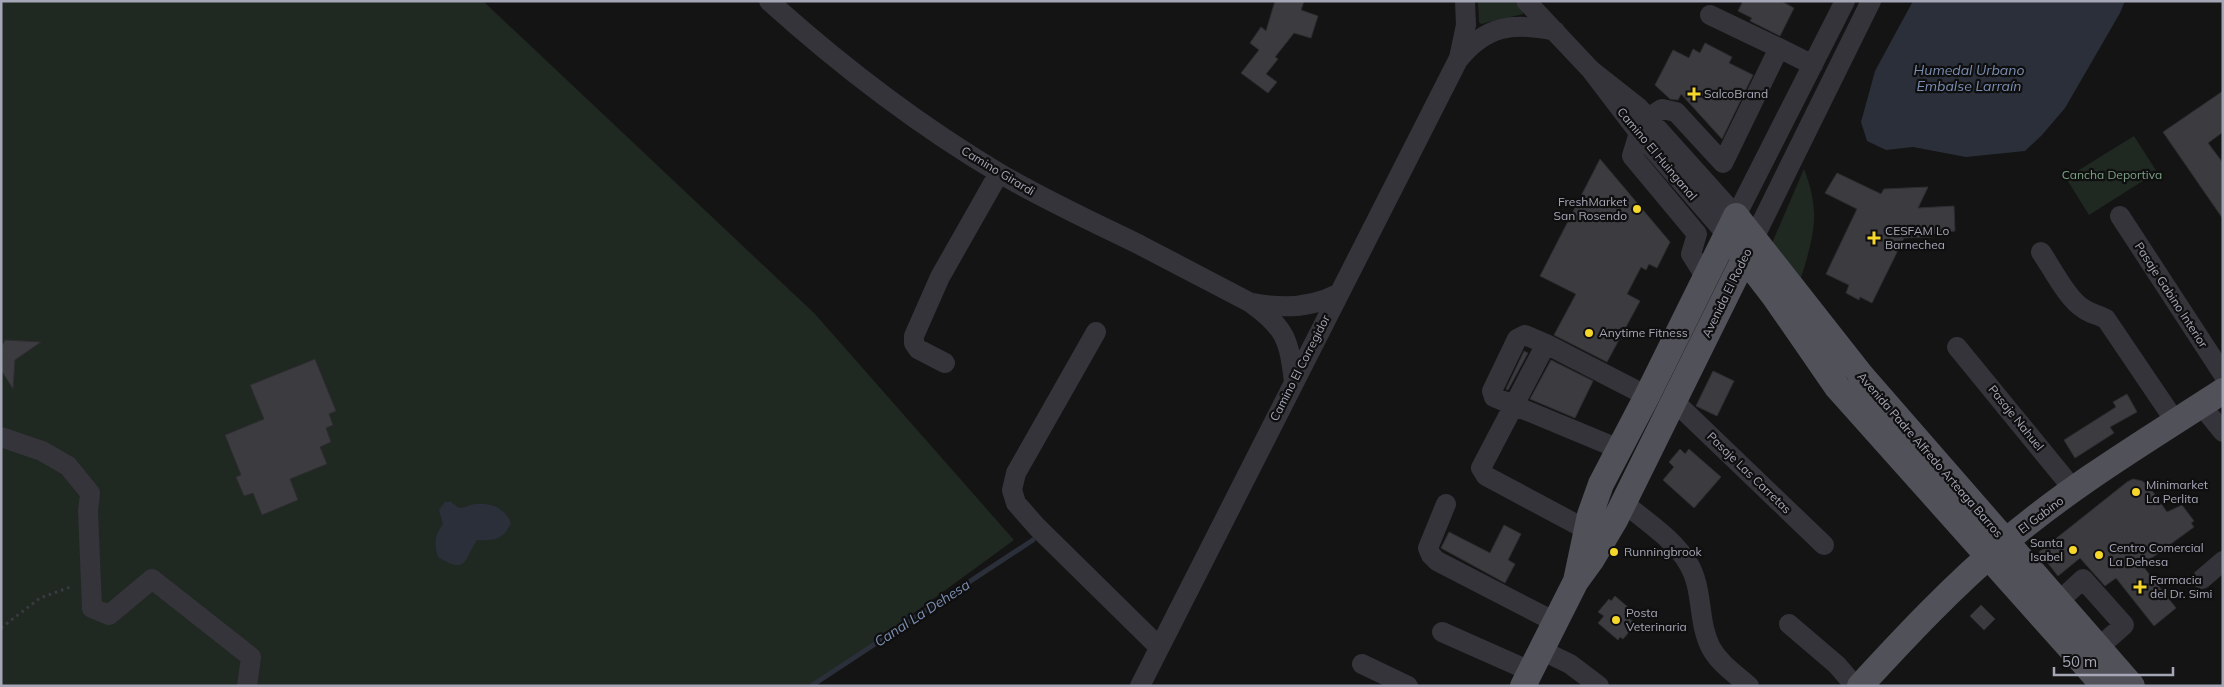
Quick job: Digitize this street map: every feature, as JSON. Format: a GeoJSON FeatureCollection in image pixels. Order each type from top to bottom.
{"type":"FeatureCollection","features":[{"type":"Feature","properties":{"kind":"main road","name":"Avenida Padre Alfredo Arteaga Barros"},"geometry":{"type":"LineString","coordinates":[[1731,226],[1750,248],[1837,387],[1997,550],[2058,602],[2132,686]]}},
{"type":"Feature","properties":{"kind":"main road","name":"Avenida El Rodeo"},"geometry":{"type":"LineString","coordinates":[[1576,581],[1586,530],[1601,484],[1731,226]]}},
{"type":"Feature","properties":{"kind":"main road","name":"Avenida El Rodeo"},"geometry":{"type":"LineString","coordinates":[[1532,669],[1576,581],[1606,536],[1750,248]]}},
{"type":"Feature","properties":{"kind":"main road","name":"El Gabino"},"geometry":{"type":"LineString","coordinates":[[1860,686],[1924,619],[1997,550],[2074,490],[2223,390]]}},
{"type":"Feature","properties":{"kind":"main road","name":"Avenida Padre Alfredo Arteaga Barros"},"geometry":{"type":"LineString","coordinates":[[1997,550],[2104,686]]}},
{"type":"Feature","properties":{"kind":"street","name":"Camino Girardi"},"geometry":{"type":"LineString","coordinates":[[769,1],[803,32],[871,86],[938,134],[999,173],[1251,303],[1267,314],[1282,330],[1286,339],[1294,382]]}},
{"type":"Feature","properties":{"kind":"street","name":"Camino El Huinganal"},"geometry":{"type":"LineString","coordinates":[[1526,1],[1592,70],[1626,97],[1678,195],[1731,226]]}},
{"type":"Feature","properties":{"kind":"street","name":"Avenida El Rodeo"},"geometry":{"type":"LineString","coordinates":[[1731,226],[1845,1]]}},
{"type":"Feature","properties":{"kind":"street","name":"Avenida El Rodeo"},"geometry":{"type":"LineString","coordinates":[[1750,248],[1871,1]]}},
{"type":"Feature","properties":{"kind":"street"},"geometry":{"type":"LineString","coordinates":[[1466,7],[1471,22],[1478,29],[1494,30]]}},
{"type":"Feature","properties":{"kind":"street","name":"Camino El Corregidor"},"geometry":{"type":"LineString","coordinates":[[1143,683],[1159,647],[1458,60],[1464,40],[1466,7]]}},
{"type":"Feature","properties":{"kind":"street"},"geometry":{"type":"LineString","coordinates":[[1710,16],[1813,65]]}},
{"type":"Feature","properties":{"kind":"street","name":"Camino El Corregidor"},"geometry":{"type":"LineString","coordinates":[[1458,60],[1474,43],[1494,30],[1523,26],[1555,31]]}},
{"type":"Feature","properties":{"kind":"street"},"geometry":{"type":"LineString","coordinates":[[1643,126],[1662,108],[1676,112],[1723,163],[1779,48]]}},
{"type":"Feature","properties":{"kind":"street","name":"Camino El Huinganal"},"geometry":{"type":"LineString","coordinates":[[1643,126],[1731,226]]}},
{"type":"Feature","properties":{"kind":"street"},"geometry":{"type":"LineString","coordinates":[[946,362],[918,348],[913,339],[944,270],[999,173]]}},
{"type":"Feature","properties":{"kind":"street"},"geometry":{"type":"LineString","coordinates":[[1678,195],[1698,234],[1692,254],[1706,278]]}},
{"type":"Feature","properties":{"kind":"street","name":"Pasaje Gabino Interior"},"geometry":{"type":"LineString","coordinates":[[2120,216],[2223,374]]}},
{"type":"Feature","properties":{"kind":"street"},"geometry":{"type":"LineString","coordinates":[[2041,252],[2075,301],[2085,310],[2097,313],[2106,319],[2176,421]]}},
{"type":"Feature","properties":{"kind":"street","name":"Camino Girardi"},"geometry":{"type":"LineString","coordinates":[[1251,303],[1289,307],[1316,303],[1338,294]]}},
{"type":"Feature","properties":{"kind":"street"},"geometry":{"type":"LineString","coordinates":[[1096,332],[1016,473],[1012,490],[1016,503],[1037,527],[1159,647]]}},
{"type":"Feature","properties":{"kind":"street"},"geometry":{"type":"LineString","coordinates":[[1619,449],[1494,397],[1492,391],[1517,339],[1524,335],[1546,344],[1647,396]]}},
{"type":"Feature","properties":{"kind":"street"},"geometry":{"type":"LineString","coordinates":[[1546,344],[1481,468],[1482,473],[1586,530]]}},
{"type":"Feature","properties":{"kind":"street","name":"Pasaje Nahuel"},"geometry":{"type":"LineString","coordinates":[[1957,347],[2074,490]]}},
{"type":"Feature","properties":{"kind":"street","name":"Pasaje Las Carretas"},"geometry":{"type":"LineString","coordinates":[[1674,401],[1824,545]]}},
{"type":"Feature","properties":{"kind":"street"},"geometry":{"type":"LineString","coordinates":[[2201,405],[2223,432]]}},
{"type":"Feature","properties":{"kind":"street"},"geometry":{"type":"LineString","coordinates":[[1,438],[42,451],[68,466],[90,493],[88,511],[92,608],[109,615],[152,579],[251,657],[247,686]]}},
{"type":"Feature","properties":{"kind":"street"},"geometry":{"type":"LineString","coordinates":[[1623,502],[1670,541],[1688,563],[1696,579],[1705,630],[1711,648],[1721,662],[1749,686]]}},
{"type":"Feature","properties":{"kind":"street"},"geometry":{"type":"LineString","coordinates":[[1446,504],[1428,548],[1431,555],[1437,561],[1555,622]]}},
{"type":"Feature","properties":{"kind":"street"},"geometry":{"type":"LineString","coordinates":[[2202,579],[2223,561]]}},
{"type":"Feature","properties":{"kind":"street"},"geometry":{"type":"LineString","coordinates":[[2058,602],[2084,579],[2124,625],[2098,648]]}},
{"type":"Feature","properties":{"kind":"street"},"geometry":{"type":"LineString","coordinates":[[1789,624],[1837,665],[1855,686]]}},
{"type":"Feature","properties":{"kind":"street"},"geometry":{"type":"LineString","coordinates":[[1442,632],[1532,669],[1570,664],[1599,686]]}},
{"type":"Feature","properties":{"kind":"street"},"geometry":{"type":"LineString","coordinates":[[1362,664],[1408,686]]}},
{"type":"Feature","properties":{"kind":"path"},"geometry":{"type":"LineString","coordinates":[[1,628],[40,598],[90,582]]}},
{"type":"Feature","properties":{"kind":"green space"},"geometry":{"type":"Polygon","coordinates":[[[1,1],[483,1],[815,314],[1014,540],[814,686],[1,686],[1,1]]]}},
{"type":"Feature","properties":{"kind":"green space"},"geometry":{"type":"Polygon","coordinates":[[[1478,1],[1514,1],[1523,11],[1523,14],[1481,24],[1479,22],[1478,1]]]}},
{"type":"Feature","properties":{"kind":"green space","name":"Cancha Deportiva"},"geometry":{"type":"Polygon","coordinates":[[[2134,136],[2157,172],[2089,215],[2066,178],[2134,136]]]}},
{"type":"Feature","properties":{"kind":"green space"},"geometry":{"type":"Polygon","coordinates":[[[1804,169],[1813,199],[1814,224],[1801,278],[1772,243],[1804,169]]]}},
{"type":"Feature","properties":{"kind":"water","name":"Humedal Urbano Embalse Larraín"},"geometry":{"type":"Polygon","coordinates":[[[1913,1],[2125,1],[2120,13],[2065,108],[2042,135],[2025,151],[1966,157],[1913,147],[1886,150],[1867,141],[1861,122],[1875,71],[1913,1]]]}},
{"type":"Feature","properties":{"kind":"water"},"geometry":{"type":"Polygon","coordinates":[[[445,502],[451,502],[459,508],[475,504],[492,505],[505,513],[511,523],[505,533],[494,540],[477,540],[464,563],[454,565],[438,557],[436,548],[436,536],[443,524],[439,510],[445,502]]]}},
{"type":"Feature","properties":{"kind":"building"},"geometry":{"type":"Polygon","coordinates":[[[1275,1],[1304,1],[1301,10],[1318,16],[1311,38],[1294,33],[1275,57],[1278,59],[1266,74],[1277,82],[1268,93],[1241,73],[1259,50],[1250,43],[1261,27],[1266,31],[1275,1]]]}},
{"type":"Feature","properties":{"kind":"building"},"geometry":{"type":"Polygon","coordinates":[[[1743,1],[1781,1],[1794,8],[1780,36],[1750,21],[1752,18],[1738,11],[1743,1]]]}},
{"type":"Feature","properties":{"kind":"building"},"geometry":{"type":"Polygon","coordinates":[[[1705,43],[1732,57],[1729,63],[1753,75],[1722,139],[1681,94],[1678,100],[1670,99],[1655,85],[1673,50],[1689,58],[1693,49],[1700,53],[1705,43]]]}},
{"type":"Feature","properties":{"kind":"building"},"geometry":{"type":"Polygon","coordinates":[[[2223,91],[2223,132],[2208,143],[2223,163],[2223,219],[2163,132],[2223,91]]]}},
{"type":"Feature","properties":{"kind":"building"},"geometry":{"type":"Polygon","coordinates":[[[1600,159],[1670,242],[1657,268],[1649,264],[1646,270],[1641,267],[1627,294],[1640,301],[1607,362],[1554,335],[1576,294],[1540,276],[1600,159]]]}},
{"type":"Feature","properties":{"kind":"building","name":"CESFAM Lo Barnechea"},"geometry":{"type":"Polygon","coordinates":[[[1837,173],[1881,194],[1884,189],[1928,187],[1918,208],[1954,206],[1955,231],[1933,234],[1933,237],[1904,238],[1872,303],[1860,297],[1859,300],[1846,293],[1849,285],[1826,274],[1857,209],[1825,193],[1837,173]]]}},
{"type":"Feature","properties":{"kind":"building"},"geometry":{"type":"Polygon","coordinates":[[[5,340],[41,342],[15,360],[13,389],[1,370],[1,347],[5,340]]]}},
{"type":"Feature","properties":{"kind":"building"},"geometry":{"type":"Polygon","coordinates":[[[1524,351],[1528,353],[1508,390],[1506,389],[1524,351]]]}},
{"type":"Feature","properties":{"kind":"building"},"geometry":{"type":"Polygon","coordinates":[[[315,359],[336,411],[329,414],[333,425],[326,428],[331,442],[320,447],[327,464],[290,479],[298,500],[262,515],[253,493],[244,496],[236,477],[241,475],[225,435],[264,419],[250,385],[315,359]]]}},
{"type":"Feature","properties":{"kind":"building"},"geometry":{"type":"Polygon","coordinates":[[[1551,360],[1593,381],[1575,418],[1530,399],[1551,360]]]}},
{"type":"Feature","properties":{"kind":"building"},"geometry":{"type":"Polygon","coordinates":[[[1713,371],[1734,381],[1717,416],[1696,406],[1713,371]]]}},
{"type":"Feature","properties":{"kind":"building"},"geometry":{"type":"Polygon","coordinates":[[[2127,394],[2137,412],[2110,427],[2114,433],[2075,458],[2064,440],[2116,407],[2113,402],[2127,394]]]}},
{"type":"Feature","properties":{"kind":"building"},"geometry":{"type":"Polygon","coordinates":[[[1680,449],[1685,454],[1689,449],[1721,477],[1694,508],[1663,480],[1674,467],[1669,462],[1680,449]]]}},
{"type":"Feature","properties":{"kind":"building","name":"Centro Comercial La Dehesa"},"geometry":{"type":"Polygon","coordinates":[[[2133,479],[2148,485],[2167,512],[2182,505],[2194,521],[2191,523],[2194,527],[2142,565],[2176,608],[2154,626],[2116,578],[2105,586],[2080,558],[2058,576],[2039,552],[2133,479]]]}},
{"type":"Feature","properties":{"kind":"building"},"geometry":{"type":"Polygon","coordinates":[[[1504,525],[1521,534],[1508,560],[1515,564],[1505,583],[1441,548],[1449,532],[1490,553],[1504,525]]]}},
{"type":"Feature","properties":{"kind":"building","name":"Posta Veterinaria"},"geometry":{"type":"Polygon","coordinates":[[[1615,596],[1629,608],[1624,614],[1636,624],[1623,639],[1620,637],[1618,640],[1598,623],[1604,616],[1598,612],[1609,599],[1611,601],[1615,596]]]}},
{"type":"Feature","properties":{"kind":"building"},"geometry":{"type":"Polygon","coordinates":[[[1981,605],[1995,619],[1984,630],[1970,616],[1981,605]]]}},
{"type":"Feature","properties":{"kind":"waterway","name":"Canal La Dehesa"},"geometry":{"type":"LineString","coordinates":[[811,686],[1033,540]]}},
{"type":"Feature","properties":{"kind":"place","name":"SalcoBrand"},"geometry":{"type":"Point","coordinates":[1694,94]}},
{"type":"Feature","properties":{"kind":"place","name":"FreshMarket San Rosendo"},"geometry":{"type":"Point","coordinates":[1637,209]}},
{"type":"Feature","properties":{"kind":"place","name":"CESFAM Lo Barnechea"},"geometry":{"type":"Point","coordinates":[1874,238]}},
{"type":"Feature","properties":{"kind":"place","name":"Anytime Fitness"},"geometry":{"type":"Point","coordinates":[1589,333]}},
{"type":"Feature","properties":{"kind":"place","name":"Minimarket La Perlita"},"geometry":{"type":"Point","coordinates":[2136,492]}},
{"type":"Feature","properties":{"kind":"place","name":"Santa Isabel"},"geometry":{"type":"Point","coordinates":[2073,550]}},
{"type":"Feature","properties":{"kind":"place","name":"Runningbrook"},"geometry":{"type":"Point","coordinates":[1614,552]}},
{"type":"Feature","properties":{"kind":"place","name":"Centro Comercial La Dehesa"},"geometry":{"type":"Point","coordinates":[2099,555]}},
{"type":"Feature","properties":{"kind":"place","name":"Farmacia del Dr. Simi"},"geometry":{"type":"Point","coordinates":[2140,587]}},
{"type":"Feature","properties":{"kind":"place","name":"Posta Veterinaria"},"geometry":{"type":"Point","coordinates":[1616,620]}}]}
